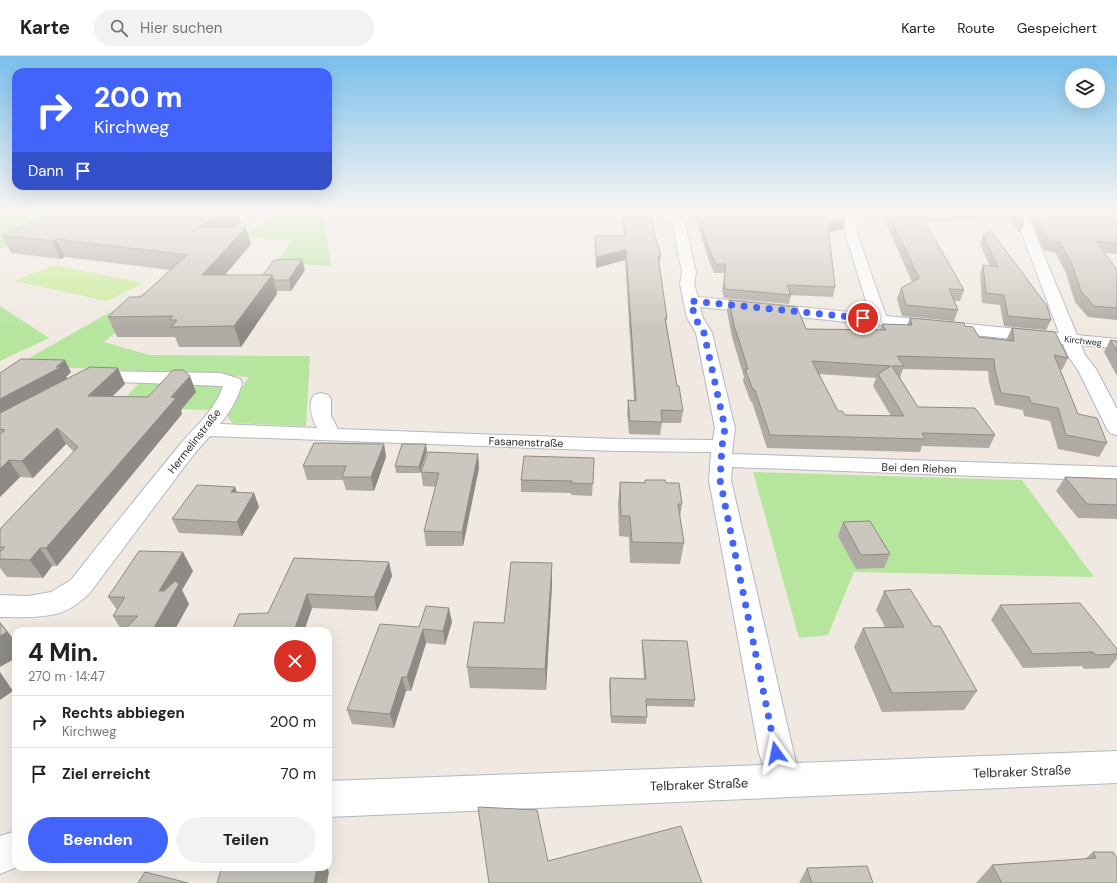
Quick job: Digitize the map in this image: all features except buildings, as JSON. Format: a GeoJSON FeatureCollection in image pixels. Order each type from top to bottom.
{"type":"FeatureCollection","features":[{"type":"Feature","properties":{"kind":"street"},"geometry":{"type":"LineString","coordinates":[[684,251],[689,272],[687,284],[695,318],[704,333],[725,428],[720,480],[776,753],[785,781]]}},
{"type":"Feature","properties":{"kind":"street"},"geometry":{"type":"LineString","coordinates":[[857,251],[879,319]]}},
{"type":"Feature","properties":{"kind":"street"},"geometry":{"type":"LineString","coordinates":[[1035,251],[1077,356],[1087,369],[1117,429]]}},
{"type":"Feature","properties":{"kind":"street","name":"Kirchweg"},"geometry":{"type":"LineString","coordinates":[[691,301],[1117,344]]}},
{"type":"Feature","properties":{"kind":"street","name":"Hermelinstraße"},"geometry":{"type":"LineString","coordinates":[[0,606],[28,607],[58,602],[80,587],[231,394],[233,383],[221,379],[94,375],[74,386]]}},
{"type":"Feature","properties":{"kind":"street"},"geometry":{"type":"LineString","coordinates":[[321,399],[321,416],[331,435]]}},
{"type":"Feature","properties":{"kind":"street","name":"Fasanenstraße"},"geometry":{"type":"LineString","coordinates":[[204,430],[617,445],[722,453]]}},
{"type":"Feature","properties":{"kind":"street","name":"Bei den Riehen"},"geometry":{"type":"LineString","coordinates":[[722,453],[1117,474]]}},
{"type":"Feature","properties":{"kind":"street","name":"Telbraker Straße"},"geometry":{"type":"LineString","coordinates":[[332,799],[1117,767]]}},
{"type":"Feature","properties":{"kind":"street"},"geometry":{"type":"LineString","coordinates":[[0,855],[12,850]]}},
{"type":"Feature","properties":{"kind":"green space"},"geometry":{"type":"Polygon","coordinates":[[[284,251],[329,251],[331,266],[276,263],[284,251]]]}},
{"type":"Feature","properties":{"kind":"green space"},"geometry":{"type":"Polygon","coordinates":[[[54,265],[144,283],[107,301],[14,281],[54,265]]]}},
{"type":"Feature","properties":{"kind":"green space"},"geometry":{"type":"Polygon","coordinates":[[[158,285],[172,287],[104,342],[149,355],[310,356],[306,426],[232,423],[225,412],[249,377],[15,366],[158,285]]]}},
{"type":"Feature","properties":{"kind":"green space"},"geometry":{"type":"Polygon","coordinates":[[[0,306],[49,338],[0,361],[0,306]]]}},
{"type":"Feature","properties":{"kind":"green space"},"geometry":{"type":"Polygon","coordinates":[[[145,377],[233,383],[219,410],[115,408],[145,377]]]}},
{"type":"Feature","properties":{"kind":"green space"},"geometry":{"type":"Polygon","coordinates":[[[753,472],[1022,480],[1094,577],[854,572],[828,635],[799,638],[753,472]]]}},
{"type":"Feature","properties":{"kind":"route"},"geometry":{"type":"LineString","coordinates":[[776,753],[720,480],[722,446],[725,428],[704,333],[695,318],[691,301],[708,301],[863,318]]}}]}
